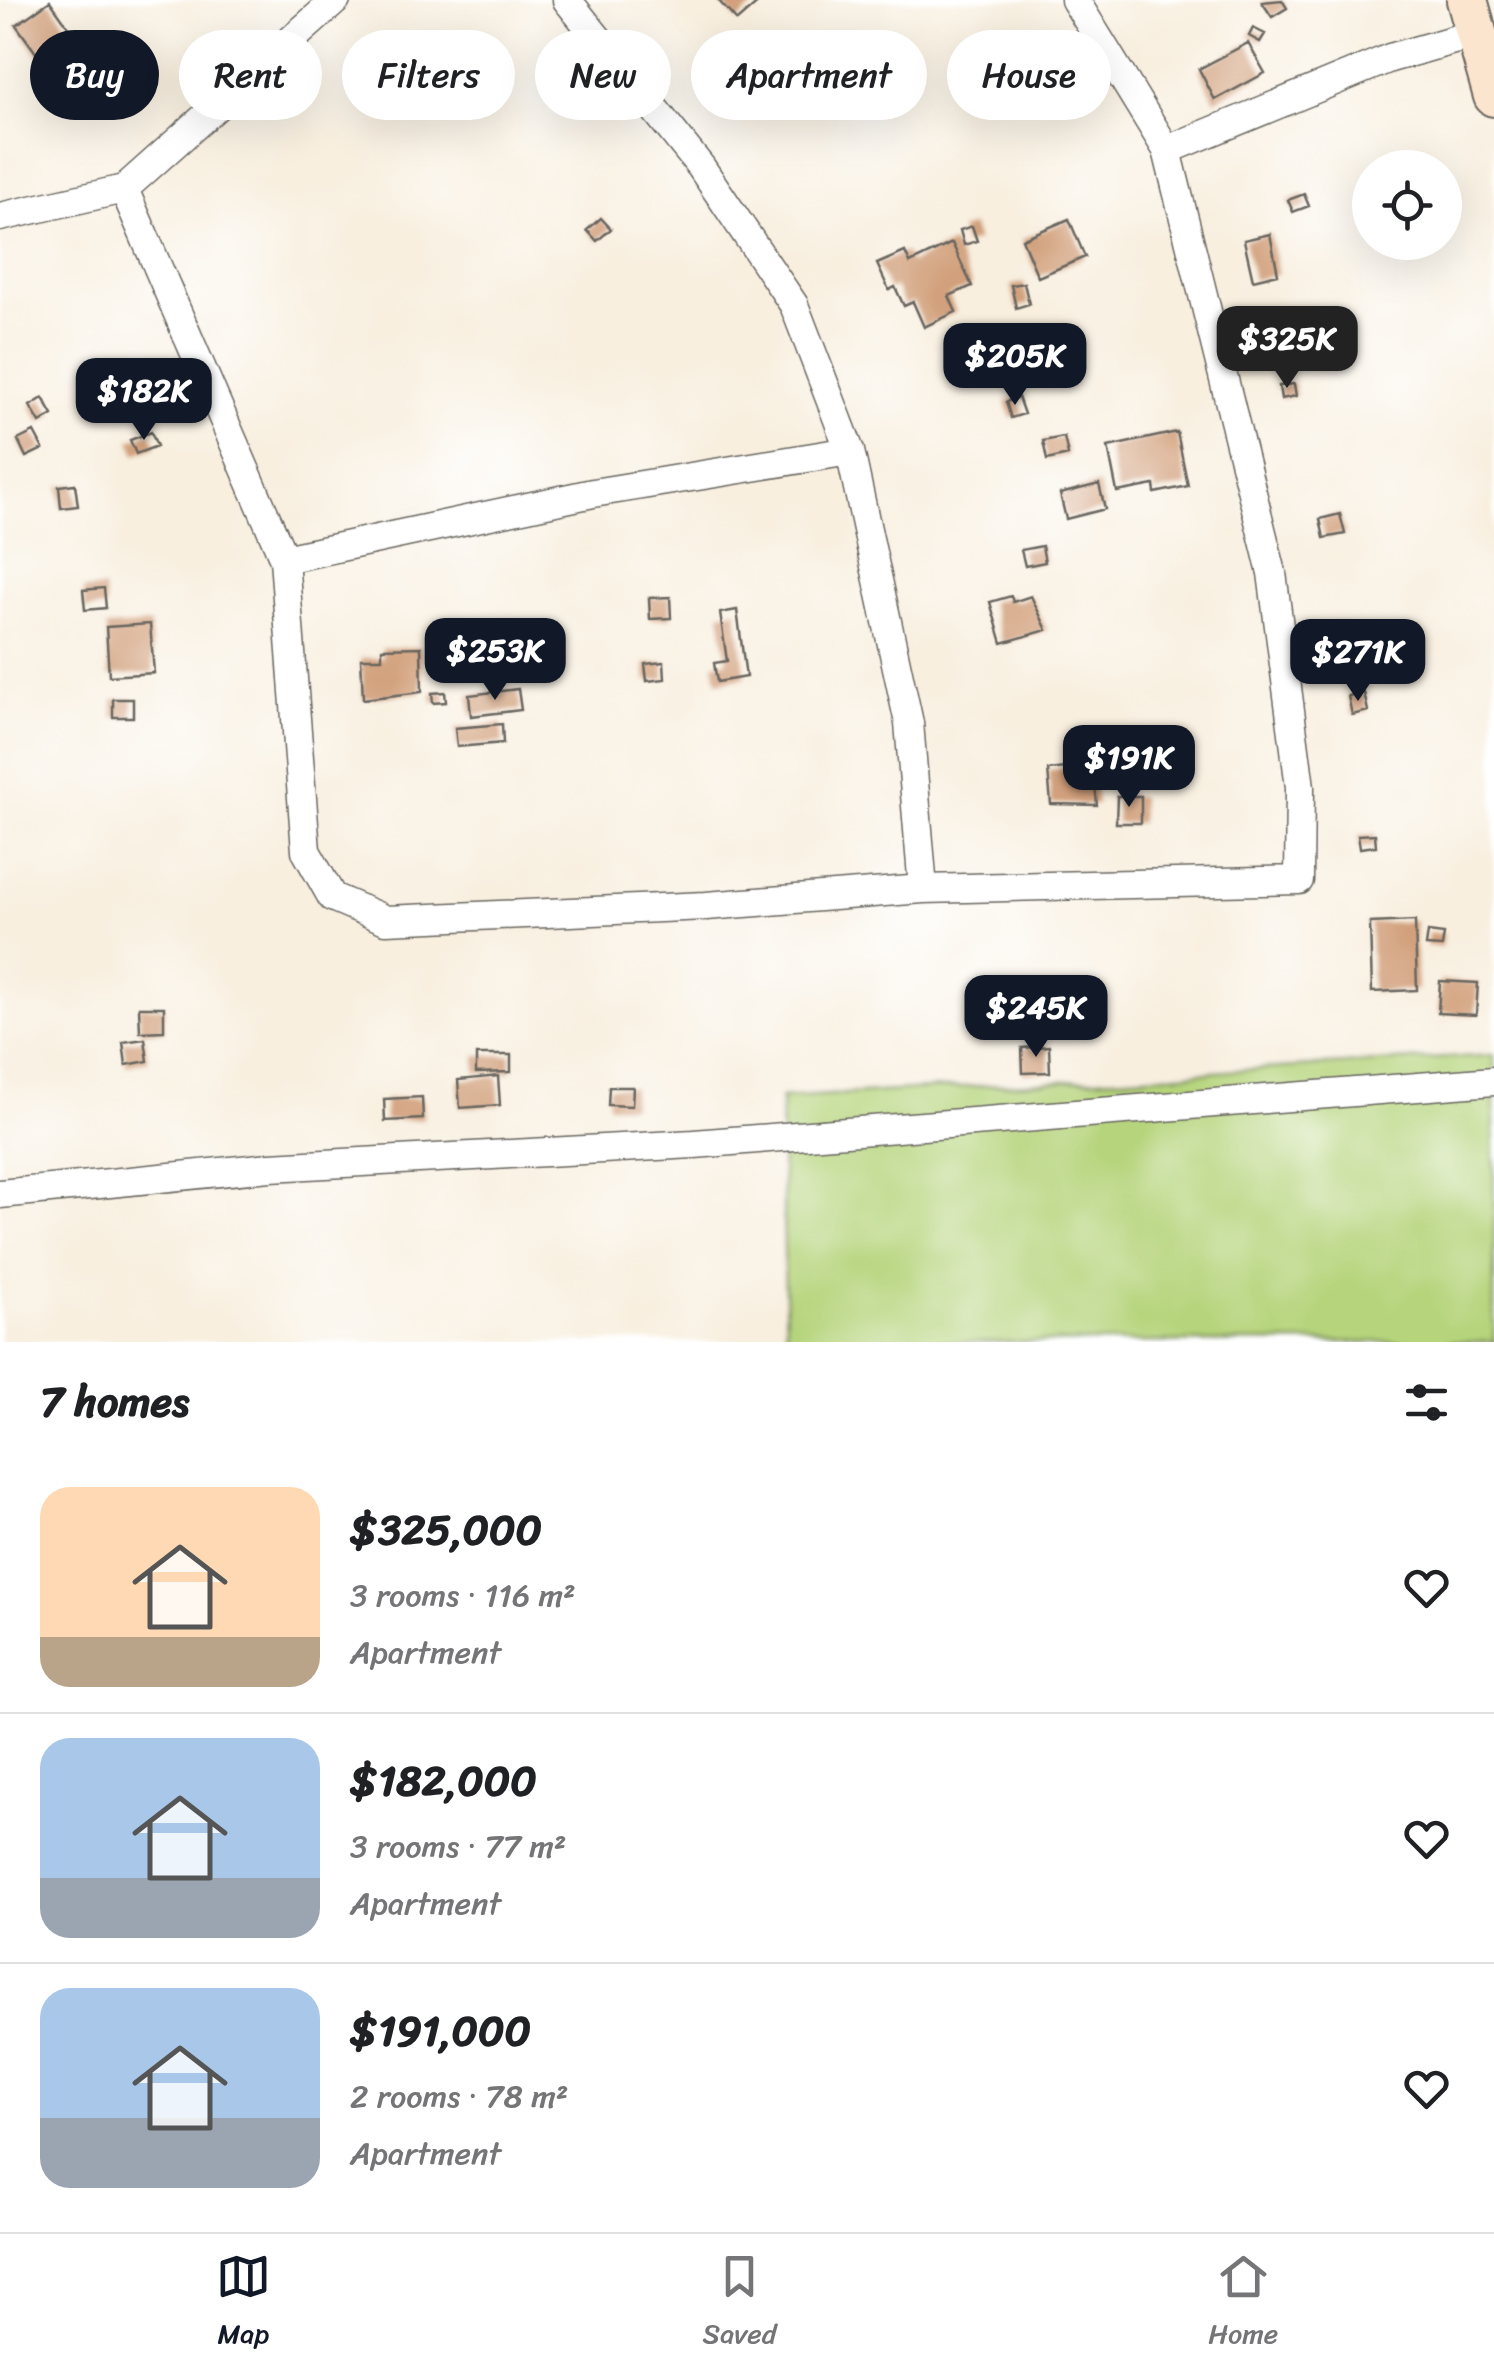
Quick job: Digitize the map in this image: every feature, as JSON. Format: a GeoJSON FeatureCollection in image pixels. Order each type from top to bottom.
{"type":"FeatureCollection","features":[{"type":"Feature","properties":{"kind":"street"},"geometry":{"type":"LineString","coordinates":[[0,217],[124,188],[336,0]]}},
{"type":"Feature","properties":{"kind":"street"},"geometry":{"type":"LineString","coordinates":[[567,0],[702,166],[794,304],[850,452],[910,723],[923,888]]}},
{"type":"Feature","properties":{"kind":"street"},"geometry":{"type":"LineString","coordinates":[[124,188],[284,559],[306,851],[332,897],[386,920],[706,906],[923,888],[1298,880],[1300,787],[1272,573],[1168,150],[1075,0]]}},
{"type":"Feature","properties":{"kind":"street"},"geometry":{"type":"LineString","coordinates":[[1168,150],[1390,58],[1473,16],[1494,96]]}},
{"type":"Feature","properties":{"kind":"street"},"geometry":{"type":"LineString","coordinates":[[284,559],[593,493],[850,452]]}},
{"type":"Feature","properties":{"kind":"street"},"geometry":{"type":"LineString","coordinates":[[0,1194],[270,1168],[694,1144],[1494,1081]]}},
{"type":"Feature","properties":{"kind":"green space"},"geometry":{"type":"Polygon","coordinates":[[[1494,1055],[1494,1342],[786,1342],[781,1098],[1494,1055]]]}},
{"type":"Feature","properties":{"kind":"building"},"geometry":{"type":"Polygon","coordinates":[[[718,0],[761,0],[737,21],[718,0]]]}},
{"type":"Feature","properties":{"kind":"building"},"geometry":{"type":"Polygon","coordinates":[[[1282,0],[1287,8],[1272,17],[1262,2],[1282,0]]]}},
{"type":"Feature","properties":{"kind":"building"},"geometry":{"type":"Polygon","coordinates":[[[50,1],[71,30],[30,30],[30,44],[16,25],[50,1]]]}},
{"type":"Feature","properties":{"kind":"building"},"geometry":{"type":"Polygon","coordinates":[[[1253,28],[1265,34],[1260,42],[1249,36],[1253,28]]]}},
{"type":"Feature","properties":{"kind":"building"},"geometry":{"type":"Polygon","coordinates":[[[1248,43],[1265,73],[1215,100],[1199,69],[1248,43]]]}},
{"type":"Feature","properties":{"kind":"building"},"geometry":{"type":"Polygon","coordinates":[[[1304,194],[1309,206],[1293,212],[1288,200],[1304,194]]]}},
{"type":"Feature","properties":{"kind":"building"},"geometry":{"type":"Polygon","coordinates":[[[601,218],[611,229],[597,241],[587,230],[601,218]]]}},
{"type":"Feature","properties":{"kind":"building"},"geometry":{"type":"Polygon","coordinates":[[[1069,219],[1085,257],[1038,277],[1022,239],[1069,219]]]}},
{"type":"Feature","properties":{"kind":"building"},"geometry":{"type":"Polygon","coordinates":[[[972,226],[977,241],[964,245],[960,230],[972,226]]]}},
{"type":"Feature","properties":{"kind":"building"},"geometry":{"type":"Polygon","coordinates":[[[1270,234],[1278,274],[1253,280],[1244,240],[1270,234]]]}},
{"type":"Feature","properties":{"kind":"building"},"geometry":{"type":"Polygon","coordinates":[[[952,243],[972,286],[949,296],[956,312],[924,327],[913,302],[904,306],[895,287],[889,290],[877,264],[905,252],[910,263],[952,243]]]}},
{"type":"Feature","properties":{"kind":"building"},"geometry":{"type":"Polygon","coordinates":[[[1024,283],[1029,304],[1016,308],[1011,285],[1024,283]]]}},
{"type":"Feature","properties":{"kind":"building"},"geometry":{"type":"Polygon","coordinates":[[[1036,327],[1049,375],[1030,381],[1016,333],[1036,327]]]}},
{"type":"Feature","properties":{"kind":"building"},"geometry":{"type":"Polygon","coordinates":[[[1303,335],[1306,350],[1286,355],[1283,340],[1303,335]]]}},
{"type":"Feature","properties":{"kind":"building"},"geometry":{"type":"Polygon","coordinates":[[[1294,384],[1296,396],[1281,399],[1279,386],[1294,384]]]}},
{"type":"Feature","properties":{"kind":"building"},"geometry":{"type":"Polygon","coordinates":[[[1018,397],[1024,414],[1011,418],[1006,402],[1018,397]]]}},
{"type":"Feature","properties":{"kind":"building"},"geometry":{"type":"Polygon","coordinates":[[[43,398],[53,415],[40,423],[30,406],[43,398]]]}},
{"type":"Feature","properties":{"kind":"building"},"geometry":{"type":"Polygon","coordinates":[[[34,432],[43,449],[26,457],[18,440],[34,432]]]}},
{"type":"Feature","properties":{"kind":"building"},"geometry":{"type":"Polygon","coordinates":[[[151,432],[157,446],[136,454],[130,440],[151,432]]]}},
{"type":"Feature","properties":{"kind":"building"},"geometry":{"type":"Polygon","coordinates":[[[1177,432],[1188,486],[1155,493],[1154,485],[1117,492],[1108,447],[1177,432]]]}},
{"type":"Feature","properties":{"kind":"building"},"geometry":{"type":"Polygon","coordinates":[[[1064,437],[1068,455],[1047,460],[1043,441],[1064,437]]]}},
{"type":"Feature","properties":{"kind":"building"},"geometry":{"type":"Polygon","coordinates":[[[75,484],[78,506],[61,508],[59,486],[75,484]]]}},
{"type":"Feature","properties":{"kind":"building"},"geometry":{"type":"Polygon","coordinates":[[[1099,484],[1105,509],[1066,519],[1060,494],[1099,484]]]}},
{"type":"Feature","properties":{"kind":"building"},"geometry":{"type":"Polygon","coordinates":[[[1340,514],[1345,534],[1324,538],[1320,519],[1340,514]]]}},
{"type":"Feature","properties":{"kind":"building"},"geometry":{"type":"Polygon","coordinates":[[[1042,546],[1045,562],[1025,566],[1021,550],[1042,546]]]}},
{"type":"Feature","properties":{"kind":"building"},"geometry":{"type":"Polygon","coordinates":[[[104,588],[106,608],[85,610],[83,590],[104,588]]]}},
{"type":"Feature","properties":{"kind":"building"},"geometry":{"type":"Polygon","coordinates":[[[1011,596],[1013,602],[1031,596],[1047,630],[1002,643],[990,602],[1011,596]]]}},
{"type":"Feature","properties":{"kind":"building"},"geometry":{"type":"Polygon","coordinates":[[[670,597],[671,618],[650,619],[649,598],[670,597]]]}},
{"type":"Feature","properties":{"kind":"building"},"geometry":{"type":"Polygon","coordinates":[[[737,610],[746,677],[717,682],[714,663],[727,661],[720,613],[737,610]]]}},
{"type":"Feature","properties":{"kind":"building"},"geometry":{"type":"Polygon","coordinates":[[[150,624],[154,673],[109,676],[106,627],[150,624]]]}},
{"type":"Feature","properties":{"kind":"building"},"geometry":{"type":"Polygon","coordinates":[[[421,647],[422,692],[363,699],[361,658],[382,658],[382,648],[421,647]]]}},
{"type":"Feature","properties":{"kind":"building"},"geometry":{"type":"Polygon","coordinates":[[[664,662],[665,679],[647,681],[645,664],[664,662]]]}},
{"type":"Feature","properties":{"kind":"building"},"geometry":{"type":"Polygon","coordinates":[[[518,689],[521,710],[471,716],[469,695],[518,689]]]}},
{"type":"Feature","properties":{"kind":"building"},"geometry":{"type":"Polygon","coordinates":[[[445,692],[446,702],[433,703],[432,693],[445,692]]]}},
{"type":"Feature","properties":{"kind":"building"},"geometry":{"type":"Polygon","coordinates":[[[1364,693],[1368,711],[1352,715],[1348,696],[1364,693]]]}},
{"type":"Feature","properties":{"kind":"building"},"geometry":{"type":"Polygon","coordinates":[[[113,699],[133,699],[133,717],[113,717],[113,699]]]}},
{"type":"Feature","properties":{"kind":"building"},"geometry":{"type":"Polygon","coordinates":[[[502,724],[503,743],[457,747],[455,728],[502,724]]]}},
{"type":"Feature","properties":{"kind":"building"},"geometry":{"type":"Polygon","coordinates":[[[1093,765],[1097,805],[1051,804],[1048,770],[1093,765]]]}},
{"type":"Feature","properties":{"kind":"building"},"geometry":{"type":"Polygon","coordinates":[[[1117,796],[1141,796],[1141,823],[1116,823],[1117,796]]]}},
{"type":"Feature","properties":{"kind":"building"},"geometry":{"type":"Polygon","coordinates":[[[1375,834],[1376,846],[1360,848],[1358,835],[1375,834]]]}},
{"type":"Feature","properties":{"kind":"building"},"geometry":{"type":"Polygon","coordinates":[[[1415,921],[1417,990],[1372,992],[1370,923],[1415,921]]]}},
{"type":"Feature","properties":{"kind":"building"},"geometry":{"type":"Polygon","coordinates":[[[1428,932],[1444,934],[1442,947],[1426,946],[1428,932]]]}},
{"type":"Feature","properties":{"kind":"building"},"geometry":{"type":"Polygon","coordinates":[[[1440,981],[1478,983],[1476,1015],[1438,1013],[1440,981]]]}},
{"type":"Feature","properties":{"kind":"building"},"geometry":{"type":"Polygon","coordinates":[[[139,1007],[164,1007],[164,1031],[140,1032],[139,1007]]]}},
{"type":"Feature","properties":{"kind":"building"},"geometry":{"type":"Polygon","coordinates":[[[145,1039],[148,1061],[126,1065],[123,1042],[145,1039]]]}},
{"type":"Feature","properties":{"kind":"building"},"geometry":{"type":"Polygon","coordinates":[[[1049,1046],[1050,1072],[1023,1073],[1022,1048],[1049,1046]]]}},
{"type":"Feature","properties":{"kind":"building"},"geometry":{"type":"Polygon","coordinates":[[[476,1055],[511,1055],[511,1072],[476,1073],[476,1055]]]}},
{"type":"Feature","properties":{"kind":"building"},"geometry":{"type":"Polygon","coordinates":[[[498,1076],[500,1105],[460,1108],[458,1080],[498,1076]]]}},
{"type":"Feature","properties":{"kind":"building"},"geometry":{"type":"Polygon","coordinates":[[[609,1087],[633,1087],[632,1106],[608,1105],[609,1087]]]}},
{"type":"Feature","properties":{"kind":"building"},"geometry":{"type":"Polygon","coordinates":[[[422,1097],[423,1119],[385,1121],[384,1099],[422,1097]]]}}]}
